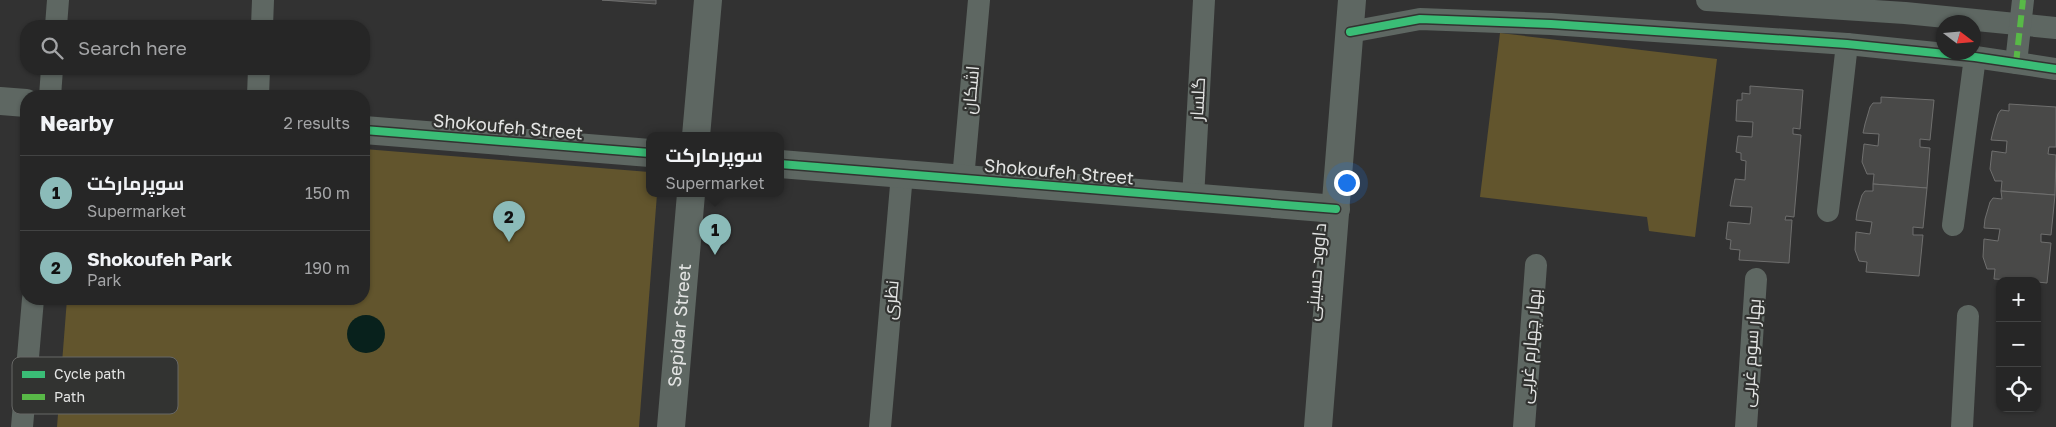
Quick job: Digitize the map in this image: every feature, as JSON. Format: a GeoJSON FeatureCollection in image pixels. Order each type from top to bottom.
{"type":"FeatureCollection","features":[{"type":"Feature","properties":{"kind":"street"},"geometry":{"type":"LineString","coordinates":[[56,20],[58,0]]}},
{"type":"Feature","properties":{"kind":"street"},"geometry":{"type":"LineString","coordinates":[[262,20],[264,0]]}},
{"type":"Feature","properties":{"kind":"street"},"geometry":{"type":"LineString","coordinates":[[696,132],[708,0]]}},
{"type":"Feature","properties":{"kind":"street","name":"اشکان"},"geometry":{"type":"LineString","coordinates":[[963,179],[979,0]]}},
{"type":"Feature","properties":{"kind":"street","name":"گلسار"},"geometry":{"type":"LineString","coordinates":[[1193,198],[1204,0]]}},
{"type":"Feature","properties":{"kind":"street","name":"داوود حسینی"},"geometry":{"type":"LineString","coordinates":[[1318,427],[1352,0]]}},
{"type":"Feature","properties":{"kind":"street"},"geometry":{"type":"LineString","coordinates":[[1707,0],[1905,7],[2021,25],[2056,28]]}},
{"type":"Feature","properties":{"kind":"street"},"geometry":{"type":"LineString","coordinates":[[2016,63],[2023,0]]}},
{"type":"Feature","properties":{"kind":"street"},"geometry":{"type":"LineString","coordinates":[[1350,32],[1420,19],[1551,24],[1847,44],[1936,54]]}},
{"type":"Feature","properties":{"kind":"street"},"geometry":{"type":"LineString","coordinates":[[1828,211],[1847,44]]}},
{"type":"Feature","properties":{"kind":"street"},"geometry":{"type":"LineString","coordinates":[[1981,59],[2056,69]]}},
{"type":"Feature","properties":{"kind":"street"},"geometry":{"type":"LineString","coordinates":[[1953,224],[1974,60]]}},
{"type":"Feature","properties":{"kind":"street"},"geometry":{"type":"LineString","coordinates":[[50,90],[52,75]]}},
{"type":"Feature","properties":{"kind":"street"},"geometry":{"type":"LineString","coordinates":[[258,90],[260,75]]}},
{"type":"Feature","properties":{"kind":"street"},"geometry":{"type":"LineString","coordinates":[[0,101],[20,103]]}},
{"type":"Feature","properties":{"kind":"street","name":"Shokoufeh Street"},"geometry":{"type":"LineString","coordinates":[[370,130],[646,153]]}},
{"type":"Feature","properties":{"kind":"street","name":"Shokoufeh Street"},"geometry":{"type":"LineString","coordinates":[[784,164],[1336,209]]}},
{"type":"Feature","properties":{"kind":"street","name":"نظری"},"geometry":{"type":"LineString","coordinates":[[880,427],[902,174]]}},
{"type":"Feature","properties":{"kind":"street","name":"Sepidar Street"},"geometry":{"type":"LineString","coordinates":[[671,427],[691,197]]}},
{"type":"Feature","properties":{"kind":"street","name":"بهار چهارم غربی"},"geometry":{"type":"LineString","coordinates":[[1524,427],[1536,265]]}},
{"type":"Feature","properties":{"kind":"street","name":"بهار سوم غربی"},"geometry":{"type":"LineString","coordinates":[[1746,427],[1756,279]]}},
{"type":"Feature","properties":{"kind":"street"},"geometry":{"type":"LineString","coordinates":[[28,357],[32,305]]}},
{"type":"Feature","properties":{"kind":"street"},"geometry":{"type":"LineString","coordinates":[[1962,427],[1968,316]]}},
{"type":"Feature","properties":{"kind":"street"},"geometry":{"type":"LineString","coordinates":[[22,427],[23,414]]}},
{"type":"Feature","properties":{"kind":"shaded area"},"geometry":{"type":"Polygon","coordinates":[[[1500,33],[1717,59],[1695,237],[1649,231],[1647,217],[1480,197],[1500,33]]]}},
{"type":"Feature","properties":{"kind":"shaded area"},"geometry":{"type":"Polygon","coordinates":[[[370,149],[646,172],[646,197],[657,197],[639,427],[57,427],[58,414],[178,414],[178,357],[62,357],[67,305],[370,305],[370,149]]]}},
{"type":"Feature","properties":{"kind":"shaded area"},"geometry":{"type":"Polygon","coordinates":[[[366,315],[380,320],[385,334],[380,348],[366,353],[352,348],[347,334],[352,320],[366,315]]]}},
{"type":"Feature","properties":{"kind":"building"},"geometry":{"type":"Polygon","coordinates":[[[602,0],[656,0],[656,4],[602,0]]]}},
{"type":"Feature","properties":{"kind":"building"},"geometry":{"type":"Polygon","coordinates":[[[1750,86],[1803,90],[1800,129],[1793,128],[1793,134],[1801,135],[1794,217],[1786,216],[1785,220],[1792,220],[1789,263],[1739,260],[1740,250],[1730,249],[1731,240],[1726,239],[1728,222],[1750,224],[1752,207],[1730,206],[1735,179],[1745,180],[1746,161],[1741,160],[1741,153],[1736,152],[1738,136],[1752,137],[1753,122],[1736,121],[1737,100],[1742,100],[1742,93],[1750,94],[1750,86]]]}},
{"type":"Feature","properties":{"kind":"building"},"geometry":{"type":"Polygon","coordinates":[[[1881,97],[1934,100],[1930,140],[1920,139],[1920,147],[1930,148],[1927,188],[1873,184],[1874,174],[1867,174],[1862,162],[1864,144],[1878,146],[1879,134],[1863,133],[1870,107],[1873,103],[1881,103],[1881,97]]]}},
{"type":"Feature","properties":{"kind":"building"},"geometry":{"type":"Polygon","coordinates":[[[2009,104],[2056,107],[2056,147],[2049,147],[2048,154],[2056,155],[2055,195],[2001,191],[2002,181],[1995,181],[1990,169],[1992,151],[2006,153],[2007,141],[1991,140],[1998,114],[2001,110],[2009,111],[2009,104]]]}},
{"type":"Feature","properties":{"kind":"building"},"geometry":{"type":"Polygon","coordinates":[[[1873,184],[1927,188],[1923,228],[1913,227],[1913,235],[1923,235],[1919,276],[1866,272],[1867,262],[1859,261],[1855,250],[1856,232],[1870,234],[1872,222],[1856,220],[1857,212],[1862,195],[1865,191],[1873,191],[1873,184]]]}},
{"type":"Feature","properties":{"kind":"building"},"geometry":{"type":"Polygon","coordinates":[[[2001,191],[2055,195],[2051,235],[2041,234],[2041,242],[2051,243],[2047,283],[2041,282],[2041,277],[1996,277],[1994,279],[1995,269],[1987,269],[1983,257],[1984,239],[1998,241],[2000,229],[1984,228],[1985,219],[1993,198],[2002,199],[2001,191]]]}},
{"type":"Feature","properties":{"kind":"marked path"},"geometry":{"type":"LineString","coordinates":[[2016,63],[2023,0]]}},
{"type":"Feature","properties":{"kind":"cycle path"},"geometry":{"type":"LineString","coordinates":[[1350,32],[1420,19],[1551,24],[1847,44],[1975,57],[2056,69]]}},
{"type":"Feature","properties":{"kind":"cycle path"},"geometry":{"type":"LineString","coordinates":[[370,130],[646,153]]}},
{"type":"Feature","properties":{"kind":"cycle path"},"geometry":{"type":"LineString","coordinates":[[784,164],[1336,209]]}},
{"type":"Feature","properties":{"kind":"place","name":"Shokoufeh Park"},"geometry":{"type":"Point","coordinates":[509,242]}},
{"type":"Feature","properties":{"kind":"place","name":"سوپرمارکت"},"geometry":{"type":"Point","coordinates":[715,255]}}]}
